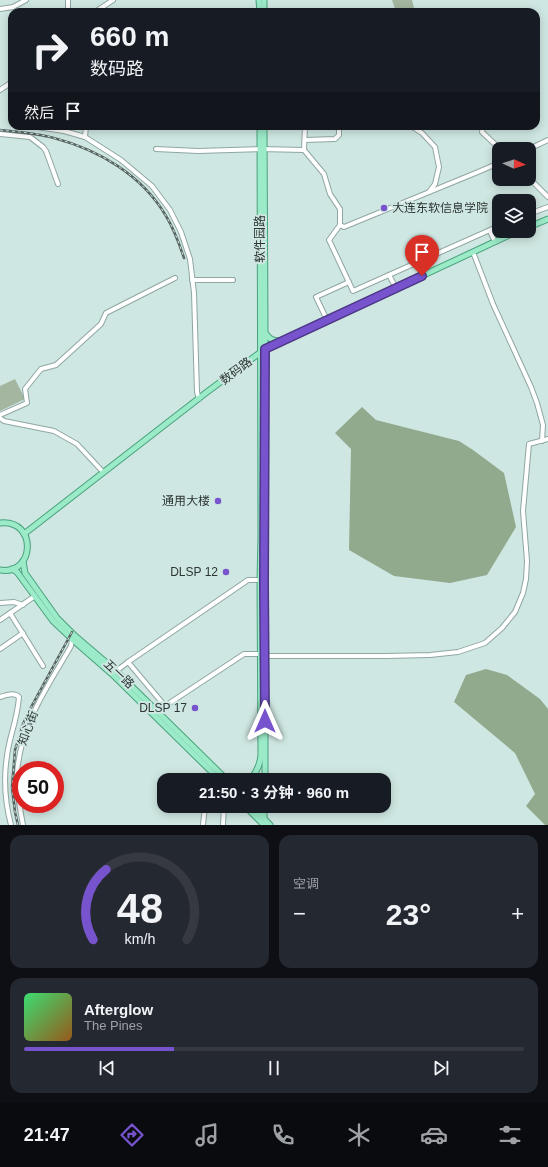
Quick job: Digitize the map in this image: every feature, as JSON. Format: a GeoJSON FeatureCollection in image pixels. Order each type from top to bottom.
{"type":"FeatureCollection","features":[{"type":"Feature","properties":{"kind":"main road","name":"软件园路"},"geometry":{"type":"LineString","coordinates":[[260,130],[266,333],[263,351]]}},
{"type":"Feature","properties":{"kind":"main road","name":"软件园路"},"geometry":{"type":"LineString","coordinates":[[263,351],[262,149],[264,130]]}},
{"type":"Feature","properties":{"kind":"main road"},"geometry":{"type":"LineString","coordinates":[[536,224],[548,219]]}},
{"type":"Feature","properties":{"kind":"main road","name":"数码路"},"geometry":{"type":"LineString","coordinates":[[24,534],[263,351],[503,238]]}},
{"type":"Feature","properties":{"kind":"main road"},"geometry":{"type":"LineString","coordinates":[[266,333],[268,338],[271,340],[282,342]]}},
{"type":"Feature","properties":{"kind":"main road"},"geometry":{"type":"LineString","coordinates":[[263,351],[260,366],[260,580],[265,773]]}},
{"type":"Feature","properties":{"kind":"main road"},"geometry":{"type":"LineString","coordinates":[[256,773],[259,767],[261,755],[263,351]]}},
{"type":"Feature","properties":{"kind":"main road"},"geometry":{"type":"LineString","coordinates":[[248,362],[256,362],[260,366]]}},
{"type":"Feature","properties":{"kind":"main road"},"geometry":{"type":"LineString","coordinates":[[0,519],[3,523],[15,526],[24,534],[27,540],[28,548],[23,561],[18,566],[12,569],[0,570]]}},
{"type":"Feature","properties":{"kind":"main road","name":"五一路"},"geometry":{"type":"LineString","coordinates":[[23,561],[25,573],[57,618],[219,773]]}},
{"type":"Feature","properties":{"kind":"main road","name":"五一路"},"geometry":{"type":"LineString","coordinates":[[12,569],[17,572],[53,621],[72,639],[114,673]]}},
{"type":"Feature","properties":{"kind":"main road","name":"五一路"},"geometry":{"type":"LineString","coordinates":[[155,712],[213,773]]}},
{"type":"Feature","properties":{"kind":"main road"},"geometry":{"type":"LineString","coordinates":[[253,813],[264,825]]}},
{"type":"Feature","properties":{"kind":"main road"},"geometry":{"type":"LineString","coordinates":[[258,813],[270,825]]}},
{"type":"Feature","properties":{"kind":"main road"},"geometry":{"type":"LineString","coordinates":[[264,813],[264,819]]}},
{"type":"Feature","properties":{"kind":"street"},"geometry":{"type":"LineString","coordinates":[[0,9],[13,7],[26,0]]}},
{"type":"Feature","properties":{"kind":"street"},"geometry":{"type":"LineString","coordinates":[[101,8],[113,0]]}},
{"type":"Feature","properties":{"kind":"street"},"geometry":{"type":"LineString","coordinates":[[57,130],[85,136],[121,160],[152,186],[170,210],[181,232],[190,259],[194,293],[197,392],[199,399]]}},
{"type":"Feature","properties":{"kind":"street"},"geometry":{"type":"LineString","coordinates":[[85,136],[86,130]]}},
{"type":"Feature","properties":{"kind":"street"},"geometry":{"type":"LineString","coordinates":[[305,130],[304,150],[324,174],[330,194],[340,209],[340,225],[329,240],[353,291],[490,230],[494,242]]}},
{"type":"Feature","properties":{"kind":"street"},"geometry":{"type":"LineString","coordinates":[[305,140],[335,140],[339,135],[339,130]]}},
{"type":"Feature","properties":{"kind":"street"},"geometry":{"type":"LineString","coordinates":[[418,130],[435,147],[439,167],[435,184],[429,192]]}},
{"type":"Feature","properties":{"kind":"street"},"geometry":{"type":"LineString","coordinates":[[482,130],[482,132],[493,142]]}},
{"type":"Feature","properties":{"kind":"street"},"geometry":{"type":"LineString","coordinates":[[0,134],[30,137],[43,148],[46,152],[58,184]]}},
{"type":"Feature","properties":{"kind":"street"},"geometry":{"type":"LineString","coordinates":[[536,146],[548,140]]}},
{"type":"Feature","properties":{"kind":"street"},"geometry":{"type":"LineString","coordinates":[[156,149],[198,151],[262,149],[304,150]]}},
{"type":"Feature","properties":{"kind":"street"},"geometry":{"type":"LineString","coordinates":[[340,225],[344,227],[492,166]]}},
{"type":"Feature","properties":{"kind":"street"},"geometry":{"type":"LineString","coordinates":[[536,185],[548,197]]}},
{"type":"Feature","properties":{"kind":"street"},"geometry":{"type":"LineString","coordinates":[[536,211],[548,207]]}},
{"type":"Feature","properties":{"kind":"street"},"geometry":{"type":"LineString","coordinates":[[473,252],[493,304],[539,408],[543,425],[542,441]]}},
{"type":"Feature","properties":{"kind":"street"},"geometry":{"type":"LineString","coordinates":[[389,275],[396,288]]}},
{"type":"Feature","properties":{"kind":"street"},"geometry":{"type":"LineString","coordinates":[[103,472],[77,444],[54,431],[4,421],[0,416],[27,403],[24,389],[41,369],[56,365],[101,324],[106,313],[175,278]]}},
{"type":"Feature","properties":{"kind":"street"},"geometry":{"type":"LineString","coordinates":[[192,280],[233,280]]}},
{"type":"Feature","properties":{"kind":"street"},"geometry":{"type":"LineString","coordinates":[[327,320],[316,297],[349,282]]}},
{"type":"Feature","properties":{"kind":"street"},"geometry":{"type":"LineString","coordinates":[[155,712],[244,654],[386,656],[430,655],[458,652],[484,643],[502,628],[515,612],[523,594],[527,561],[522,511],[529,444],[548,439]]}},
{"type":"Feature","properties":{"kind":"street"},"geometry":{"type":"LineString","coordinates":[[114,673],[248,580],[260,580]]}},
{"type":"Feature","properties":{"kind":"street"},"geometry":{"type":"LineString","coordinates":[[0,620],[35,596]]}},
{"type":"Feature","properties":{"kind":"street"},"geometry":{"type":"LineString","coordinates":[[0,603],[14,602],[22,605]]}},
{"type":"Feature","properties":{"kind":"street"},"geometry":{"type":"LineString","coordinates":[[10,613],[43,666]]}},
{"type":"Feature","properties":{"kind":"street"},"geometry":{"type":"LineString","coordinates":[[0,649],[23,633]]}},
{"type":"Feature","properties":{"kind":"street","name":"知心街"},"geometry":{"type":"LineString","coordinates":[[23,825],[18,799],[17,774],[21,747],[26,729],[35,708],[71,646],[72,639]]}},
{"type":"Feature","properties":{"kind":"street"},"geometry":{"type":"LineString","coordinates":[[128,662],[165,706]]}},
{"type":"Feature","properties":{"kind":"street"},"geometry":{"type":"LineString","coordinates":[[0,697],[12,694],[19,697],[18,712],[10,741],[2,792],[10,825]]}},
{"type":"Feature","properties":{"kind":"street"},"geometry":{"type":"LineString","coordinates":[[203,825],[204,813]]}},
{"type":"Feature","properties":{"kind":"street"},"geometry":{"type":"LineString","coordinates":[[223,825],[224,813]]}},
{"type":"Feature","properties":{"kind":"green space"},"geometry":{"type":"Polygon","coordinates":[[[392,0],[412,0],[414,8],[395,8],[392,0]]]}},
{"type":"Feature","properties":{"kind":"green space"},"geometry":{"type":"Polygon","coordinates":[[[15,379],[25,399],[0,411],[0,386],[15,379]]]}},
{"type":"Feature","properties":{"kind":"green space"},"geometry":{"type":"Polygon","coordinates":[[[362,407],[376,420],[459,441],[504,473],[516,527],[487,575],[450,583],[394,576],[349,550],[351,449],[335,433],[362,407]]]}},
{"type":"Feature","properties":{"kind":"green space"},"geometry":{"type":"Polygon","coordinates":[[[486,669],[507,675],[540,699],[548,709],[548,825],[545,825],[526,806],[535,794],[515,753],[454,702],[466,675],[486,669]]]}},
{"type":"Feature","properties":{"kind":"railway"},"geometry":{"type":"LineString","coordinates":[[0,130],[41,135],[71,143],[87,149],[118,166],[132,176],[156,201],[171,226],[184,258]]}},
{"type":"Feature","properties":{"kind":"railway"},"geometry":{"type":"LineString","coordinates":[[18,825],[12,787],[15,750],[23,724],[30,709],[72,632]]}},
{"type":"Feature","properties":{"kind":"place","name":"大连东软信息学院"},"geometry":{"type":"Point","coordinates":[384,208]}},
{"type":"Feature","properties":{"kind":"place","name":"通用大楼"},"geometry":{"type":"Point","coordinates":[218,501]}},
{"type":"Feature","properties":{"kind":"place","name":"DLSP 12"},"geometry":{"type":"Point","coordinates":[226,572]}},
{"type":"Feature","properties":{"kind":"place","name":"DLSP 17"},"geometry":{"type":"Point","coordinates":[195,708]}},
{"type":"Feature","properties":{"kind":"route"},"geometry":{"type":"LineString","coordinates":[[265,721],[265,349],[422,276]]}}]}
